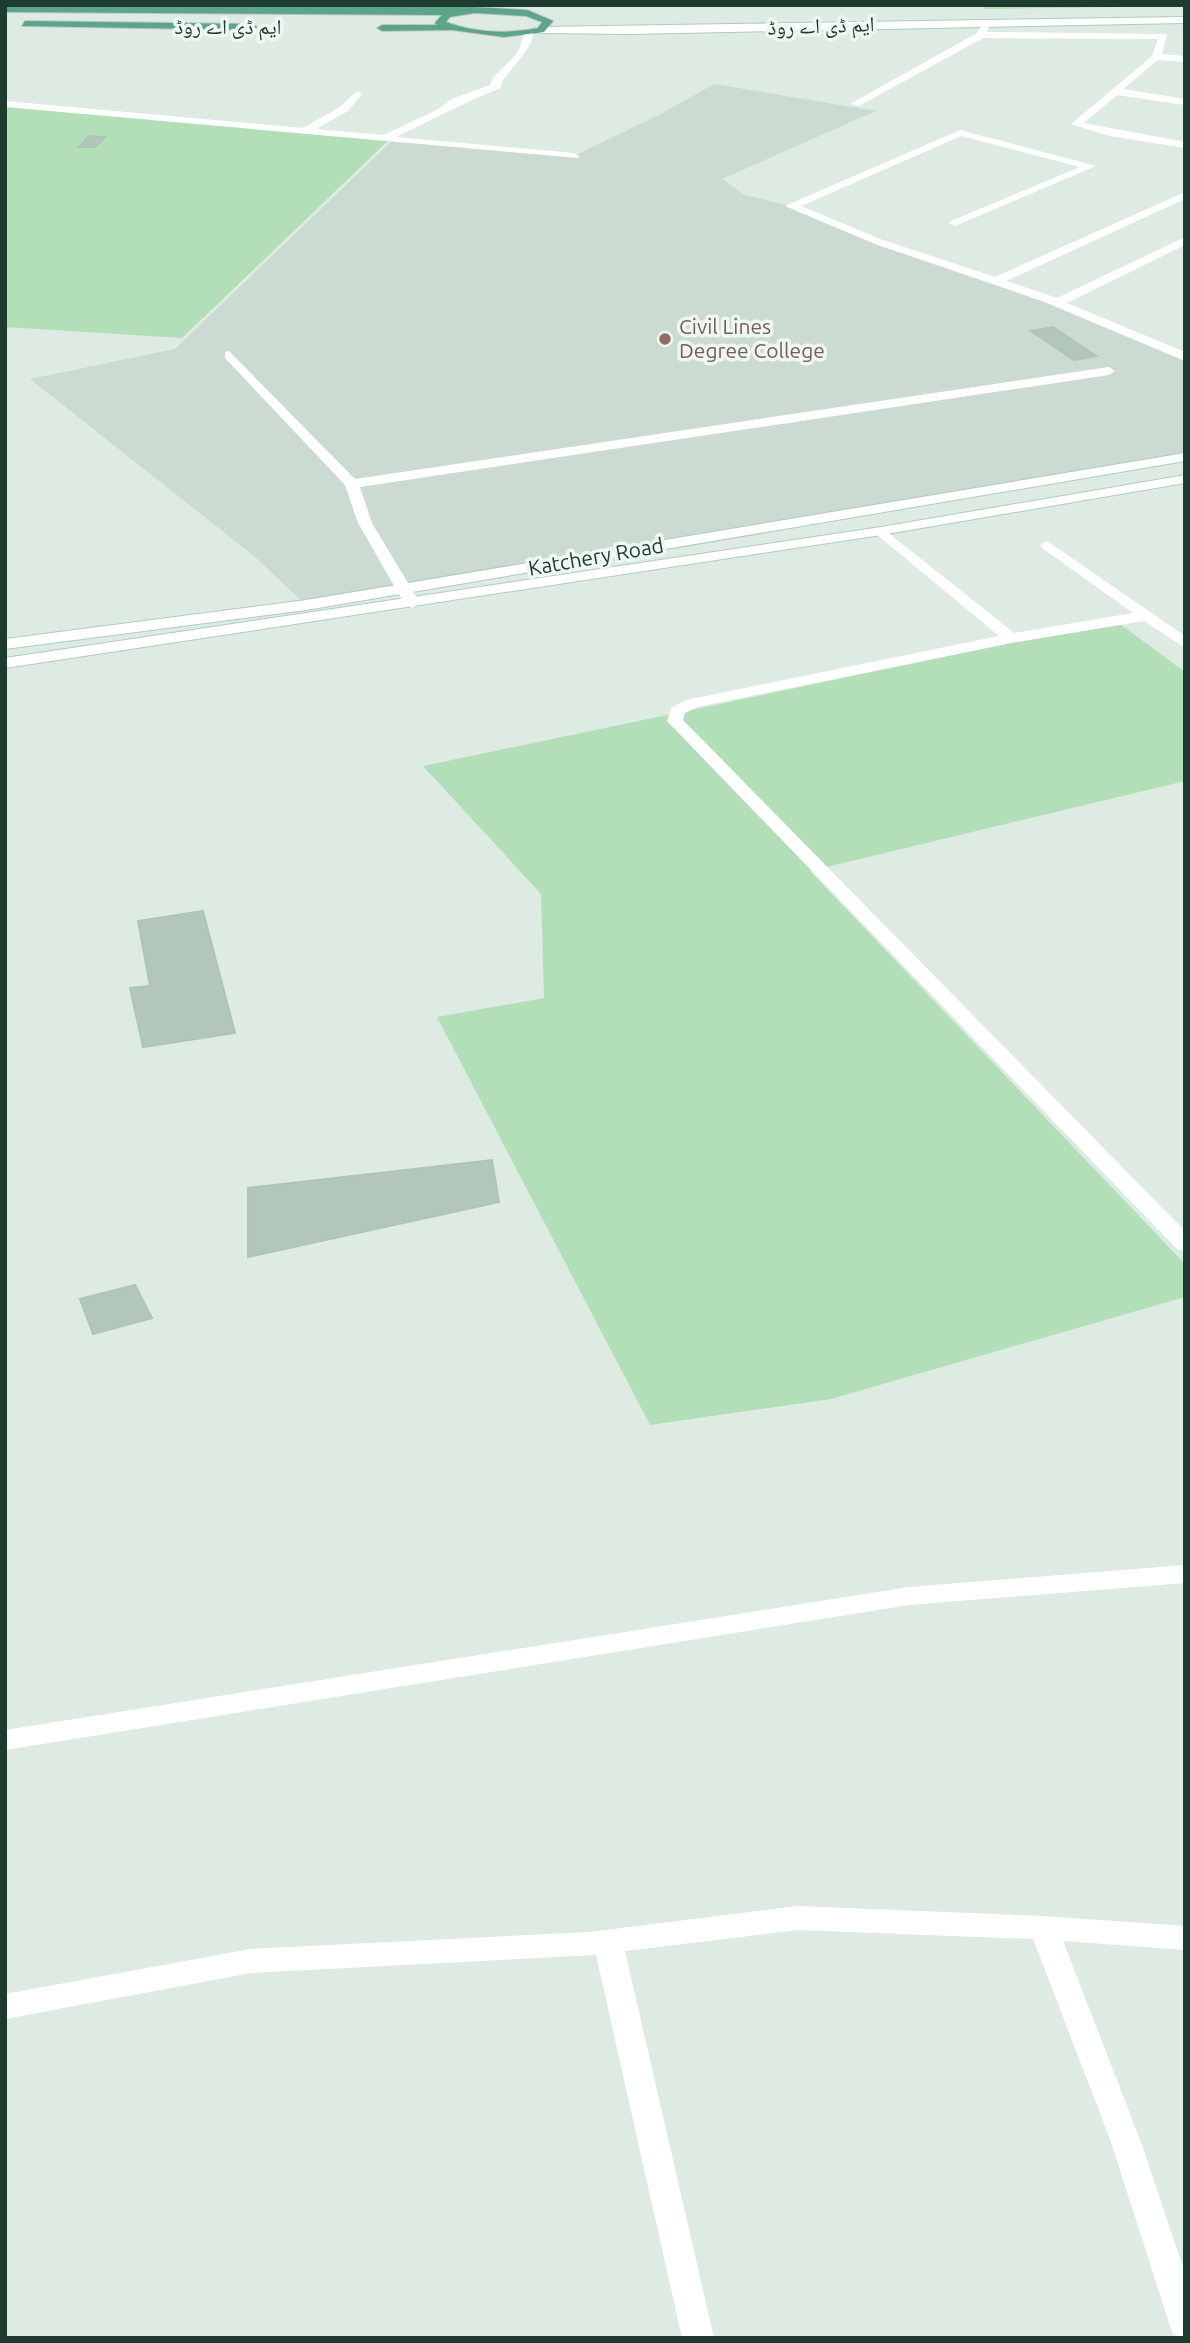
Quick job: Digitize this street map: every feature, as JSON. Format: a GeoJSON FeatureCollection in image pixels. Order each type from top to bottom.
{"type":"FeatureCollection","features":[{"type":"Feature","properties":{"kind":"main road"},"geometry":{"type":"LineString","coordinates":[[349,23],[446,22],[489,32],[529,32],[541,30],[547,25],[547,19],[507,8],[461,12],[446,22],[376,28]]}},
{"type":"Feature","properties":{"kind":"main road","name":"ایم ڈی اے روڈ"},"geometry":{"type":"LineString","coordinates":[[5,9],[461,12]]}},
{"type":"Feature","properties":{"kind":"main road","name":"ایم ڈی اے روڈ"},"geometry":{"type":"LineString","coordinates":[[7,19],[446,22]]}},
{"type":"Feature","properties":{"kind":"main road","name":"ایم ڈی اے روڈ"},"geometry":{"type":"LineString","coordinates":[[7,19],[264,25]]}},
{"type":"Feature","properties":{"kind":"street","name":"ایم ڈی اے روڈ"},"geometry":{"type":"LineString","coordinates":[[547,19],[631,24],[1185,14]]}},
{"type":"Feature","properties":{"kind":"street","name":"ایم ڈی اے روڈ"},"geometry":{"type":"LineString","coordinates":[[541,30],[631,31],[1185,20]]}},
{"type":"Feature","properties":{"kind":"street"},"geometry":{"type":"LineString","coordinates":[[981,35],[986,22]]}},
{"type":"Feature","properties":{"kind":"street"},"geometry":{"type":"LineString","coordinates":[[386,138],[456,102],[497,86],[494,84],[497,78],[519,61],[528,44],[529,32]]}},
{"type":"Feature","properties":{"kind":"street"},"geometry":{"type":"LineString","coordinates":[[855,104],[981,35],[1164,36],[1156,57],[1076,124],[1110,133],[1185,145]]}},
{"type":"Feature","properties":{"kind":"street"},"geometry":{"type":"LineString","coordinates":[[1156,57],[1185,59]]}},
{"type":"Feature","properties":{"kind":"street"},"geometry":{"type":"LineString","coordinates":[[1114,91],[1185,102]]}},
{"type":"Feature","properties":{"kind":"street"},"geometry":{"type":"LineString","coordinates":[[306,131],[344,110],[358,94]]}},
{"type":"Feature","properties":{"kind":"street"},"geometry":{"type":"LineString","coordinates":[[5,104],[574,156]]}},
{"type":"Feature","properties":{"kind":"street"},"geometry":{"type":"LineString","coordinates":[[955,222],[1091,166],[960,133],[791,206],[879,242],[1057,303],[1185,357]]}},
{"type":"Feature","properties":{"kind":"street"},"geometry":{"type":"LineString","coordinates":[[996,281],[1185,195]]}},
{"type":"Feature","properties":{"kind":"street"},"geometry":{"type":"LineString","coordinates":[[1057,303],[1185,240]]}},
{"type":"Feature","properties":{"kind":"street"},"geometry":{"type":"LineString","coordinates":[[229,355],[352,484],[365,523],[401,589],[412,603]]}},
{"type":"Feature","properties":{"kind":"street"},"geometry":{"type":"LineString","coordinates":[[352,484],[1109,371]]}},
{"type":"Feature","properties":{"kind":"street","name":"Katchery Road"},"geometry":{"type":"LineString","coordinates":[[5,644],[401,589],[1185,457]]}},
{"type":"Feature","properties":{"kind":"street","name":"Katchery Road"},"geometry":{"type":"LineString","coordinates":[[5,663],[265,626],[881,531],[1185,479]]}},
{"type":"Feature","properties":{"kind":"street"},"geometry":{"type":"LineString","coordinates":[[971,494],[995,512]]}},
{"type":"Feature","properties":{"kind":"street"},"geometry":{"type":"LineString","coordinates":[[881,531],[1011,638]]}},
{"type":"Feature","properties":{"kind":"street"},"geometry":{"type":"LineString","coordinates":[[717,536],[735,553]]}},
{"type":"Feature","properties":{"kind":"street"},"geometry":{"type":"LineString","coordinates":[[1047,545],[1185,643]]}},
{"type":"Feature","properties":{"kind":"street"},"geometry":{"type":"LineString","coordinates":[[254,611],[265,626]]}},
{"type":"Feature","properties":{"kind":"street"},"geometry":{"type":"LineString","coordinates":[[1145,616],[1011,638],[692,703],[677,710],[675,721],[1185,1244]]}},
{"type":"Feature","properties":{"kind":"street"},"geometry":{"type":"LineString","coordinates":[[5,1740],[909,1596],[1185,1574]]}},
{"type":"Feature","properties":{"kind":"street"},"geometry":{"type":"LineString","coordinates":[[5,2007],[251,1961],[608,1942],[799,1918],[1043,1928],[1185,1938]]}},
{"type":"Feature","properties":{"kind":"street"},"geometry":{"type":"LineString","coordinates":[[1043,1928],[1126,2142],[1185,2323]]}},
{"type":"Feature","properties":{"kind":"street"},"geometry":{"type":"LineString","coordinates":[[608,1942],[698,2338]]}},
{"type":"Feature","properties":{"kind":"shaded area","name":"Civil Lines Degree College"},"geometry":{"type":"Polygon","coordinates":[[[714,84],[876,111],[722,179],[745,195],[791,206],[996,281],[1185,358],[1185,458],[306,605],[254,556],[30,379],[175,349],[394,139],[574,156],[661,114],[714,84]]]}},
{"type":"Feature","properties":{"kind":"green space"},"geometry":{"type":"Polygon","coordinates":[[[983,5],[1185,5],[1185,6],[985,9],[983,5]]]}},
{"type":"Feature","properties":{"kind":"green space"},"geometry":{"type":"Polygon","coordinates":[[[5,105],[392,137],[182,338],[5,327],[5,105]]]}},
{"type":"Feature","properties":{"kind":"green space"},"geometry":{"type":"Polygon","coordinates":[[[1116,621],[1185,672],[1185,781],[810,871],[1185,1264],[1185,1297],[831,1399],[650,1425],[437,1017],[544,998],[541,894],[423,766],[1116,621]]]}},
{"type":"Feature","properties":{"kind":"building"},"geometry":{"type":"Polygon","coordinates":[[[89,136],[105,137],[95,147],[79,147],[89,136]]]}},
{"type":"Feature","properties":{"kind":"building"},"geometry":{"type":"Polygon","coordinates":[[[1053,327],[1096,356],[1074,360],[1031,331],[1053,327]]]}},
{"type":"Feature","properties":{"kind":"building"},"geometry":{"type":"Polygon","coordinates":[[[203,911],[235,1033],[143,1047],[130,988],[150,986],[138,921],[203,911]]]}},
{"type":"Feature","properties":{"kind":"building"},"geometry":{"type":"Polygon","coordinates":[[[492,1160],[499,1202],[248,1257],[248,1188],[492,1160]]]}},
{"type":"Feature","properties":{"kind":"building"},"geometry":{"type":"Polygon","coordinates":[[[135,1285],[152,1318],[93,1334],[80,1299],[135,1285]]]}},
{"type":"Feature","properties":{"kind":"place","name":"Civil Lines Degree College"},"geometry":{"type":"Point","coordinates":[665,339]}}]}
